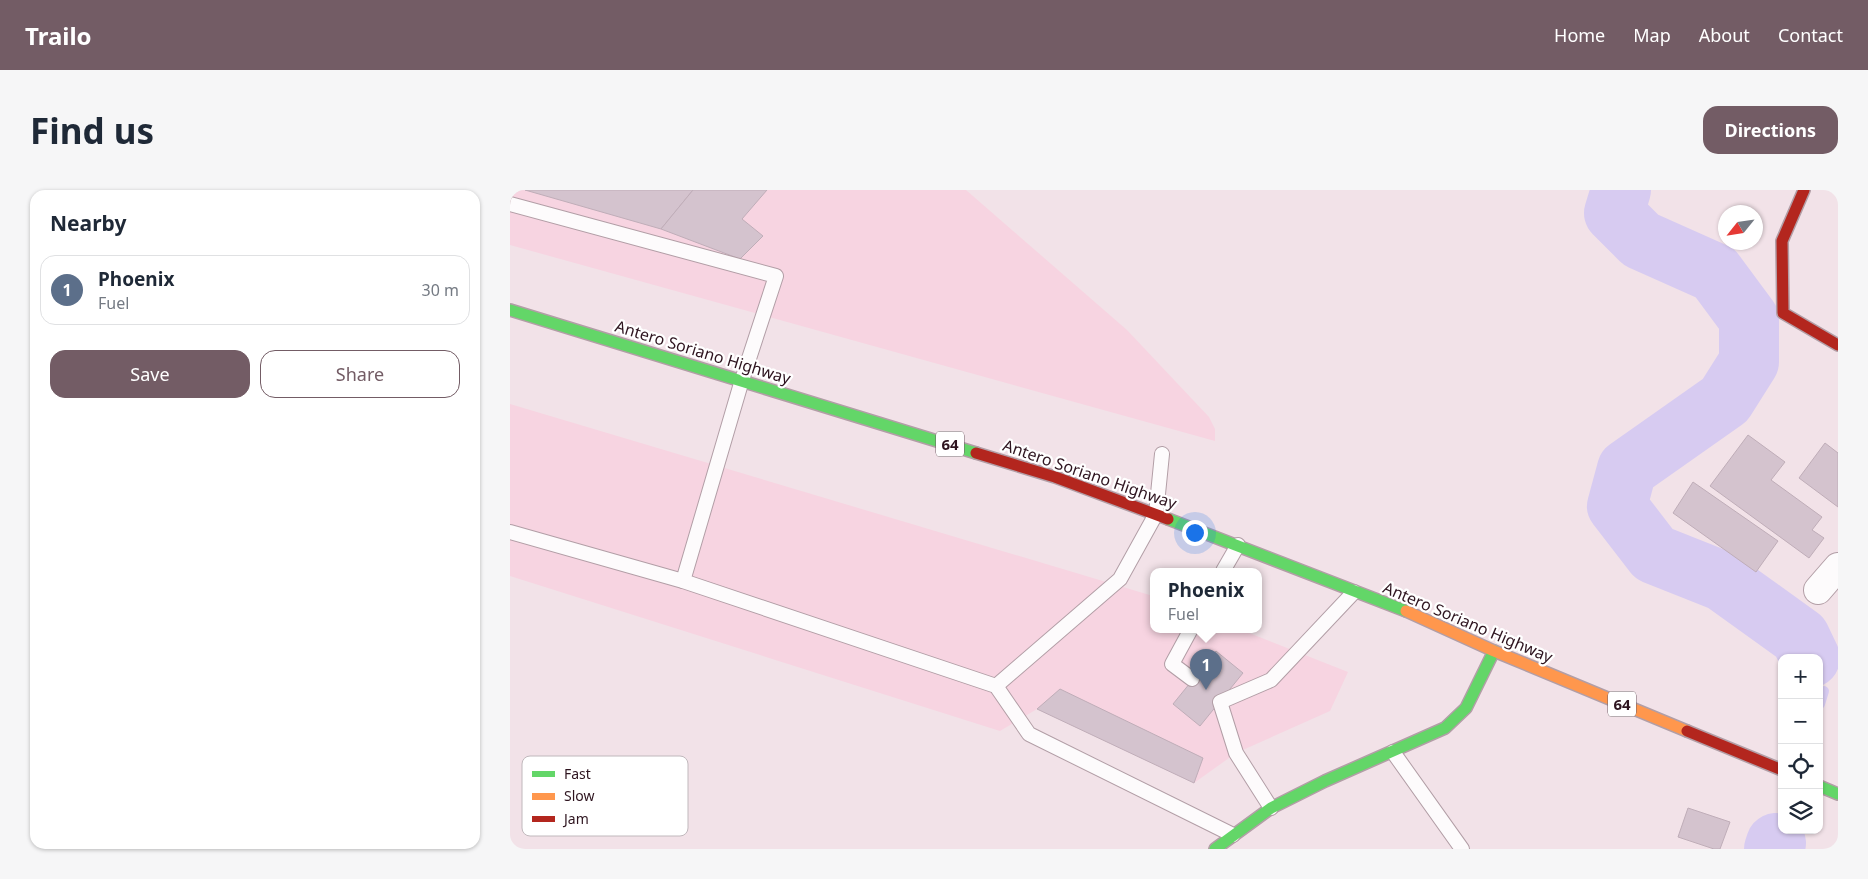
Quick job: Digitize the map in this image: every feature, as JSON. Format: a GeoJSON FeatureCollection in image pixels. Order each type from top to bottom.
{"type":"FeatureCollection","features":[{"type":"Feature","properties":{"kind":"main road"},"geometry":{"type":"LineString","coordinates":[[1804,190],[1782,241],[1783,313],[1838,345]]}},
{"type":"Feature","properties":{"kind":"main road","name":"Antero Soriano Highway"},"geometry":{"type":"LineString","coordinates":[[510,310],[1055,477],[1238,545],[1396,607],[1494,651],[1778,768]]}},
{"type":"Feature","properties":{"kind":"main road"},"geometry":{"type":"LineString","coordinates":[[1215,849],[1271,808],[1325,781],[1445,728],[1466,708],[1494,651]]}},
{"type":"Feature","properties":{"kind":"main road"},"geometry":{"type":"LineString","coordinates":[[1823,788],[1838,794]]}},
{"type":"Feature","properties":{"kind":"street"},"geometry":{"type":"LineString","coordinates":[[1818,590],[1838,567]]}},
{"type":"Feature","properties":{"kind":"lane"},"geometry":{"type":"LineString","coordinates":[[510,204],[776,276],[742,380],[683,581]]}},
{"type":"Feature","properties":{"kind":"lane"},"geometry":{"type":"LineString","coordinates":[[996,686],[1120,579],[1156,514],[1162,454]]}},
{"type":"Feature","properties":{"kind":"lane"},"geometry":{"type":"LineString","coordinates":[[510,532],[683,581],[996,686],[1029,734],[1233,835]]}},
{"type":"Feature","properties":{"kind":"lane"},"geometry":{"type":"LineString","coordinates":[[1225,568],[1238,545]]}},
{"type":"Feature","properties":{"kind":"lane"},"geometry":{"type":"LineString","coordinates":[[1271,808],[1236,753],[1220,702],[1271,680],[1354,592]]}},
{"type":"Feature","properties":{"kind":"lane"},"geometry":{"type":"LineString","coordinates":[[1189,633],[1172,664],[1192,679]]}},
{"type":"Feature","properties":{"kind":"lane"},"geometry":{"type":"LineString","coordinates":[[1393,752],[1462,849]]}},
{"type":"Feature","properties":{"kind":"shaded area"},"geometry":{"type":"Polygon","coordinates":[[[510,190],[966,190],[1127,330],[1209,417],[1215,429],[1215,441],[510,245],[510,190]]]}},
{"type":"Feature","properties":{"kind":"shaded area"},"geometry":{"type":"Polygon","coordinates":[[[510,404],[1150,595],[1150,633],[1249,633],[1348,672],[1330,711],[1236,753],[1194,783],[1037,709],[1000,731],[510,576],[510,404]]]}},
{"type":"Feature","properties":{"kind":"building"},"geometry":{"type":"Polygon","coordinates":[[[525,190],[693,190],[661,229],[525,190]]]}},
{"type":"Feature","properties":{"kind":"building"},"geometry":{"type":"Polygon","coordinates":[[[693,190],[767,190],[742,219],[763,236],[740,259],[661,229],[693,190]]]}},
{"type":"Feature","properties":{"kind":"building"},"geometry":{"type":"Polygon","coordinates":[[[1748,435],[1785,462],[1771,480],[1822,517],[1812,530],[1824,538],[1809,558],[1710,486],[1748,435]]]}},
{"type":"Feature","properties":{"kind":"building"},"geometry":{"type":"Polygon","coordinates":[[[1825,443],[1838,453],[1838,507],[1799,478],[1825,443]]]}},
{"type":"Feature","properties":{"kind":"building"},"geometry":{"type":"Polygon","coordinates":[[[1693,482],[1778,541],[1756,572],[1673,513],[1693,482]]]}},
{"type":"Feature","properties":{"kind":"building"},"geometry":{"type":"Polygon","coordinates":[[[1216,651],[1243,673],[1200,726],[1173,704],[1216,651]]]}},
{"type":"Feature","properties":{"kind":"building"},"geometry":{"type":"Polygon","coordinates":[[[1060,689],[1203,758],[1194,783],[1037,709],[1060,689]]]}},
{"type":"Feature","properties":{"kind":"building"},"geometry":{"type":"Polygon","coordinates":[[[1688,808],[1730,822],[1720,849],[1714,849],[1678,837],[1688,808]]]}},
{"type":"Feature","properties":{"kind":"waterway"},"geometry":{"type":"LineString","coordinates":[[1621,190],[1614,213],[1641,240],[1715,273],[1749,319],[1749,362],[1725,400],[1627,469],[1617,506],[1654,554],[1722,581],[1800,637],[1808,654]]}},
{"type":"Feature","properties":{"kind":"waterway"},"geometry":{"type":"LineString","coordinates":[[1822,699],[1824,691]]}},
{"type":"Feature","properties":{"kind":"waterway"},"geometry":{"type":"LineString","coordinates":[[1774,849],[1776,843]]}},
{"type":"Feature","properties":{"kind":"traffic: fast"},"geometry":{"type":"LineString","coordinates":[[510,310],[976,453]]}},
{"type":"Feature","properties":{"kind":"traffic: fast"},"geometry":{"type":"LineString","coordinates":[[1168,519],[1406,611]]}},
{"type":"Feature","properties":{"kind":"traffic: fast"},"geometry":{"type":"LineString","coordinates":[[1215,849],[1271,808],[1325,781],[1445,728],[1466,708],[1494,651]]}},
{"type":"Feature","properties":{"kind":"traffic: fast"},"geometry":{"type":"LineString","coordinates":[[1823,788],[1838,794]]}},
{"type":"Feature","properties":{"kind":"traffic: slow"},"geometry":{"type":"LineString","coordinates":[[1406,611],[1494,651],[1687,731]]}},
{"type":"Feature","properties":{"kind":"traffic: jam"},"geometry":{"type":"LineString","coordinates":[[1804,190],[1782,241],[1783,313],[1838,345]]}},
{"type":"Feature","properties":{"kind":"traffic: jam"},"geometry":{"type":"LineString","coordinates":[[976,453],[1055,477],[1168,519]]}},
{"type":"Feature","properties":{"kind":"traffic: jam"},"geometry":{"type":"LineString","coordinates":[[1687,731],[1778,768]]}},
{"type":"Feature","properties":{"kind":"place","name":"Phoenix"},"geometry":{"type":"Point","coordinates":[1206,690]}}]}
